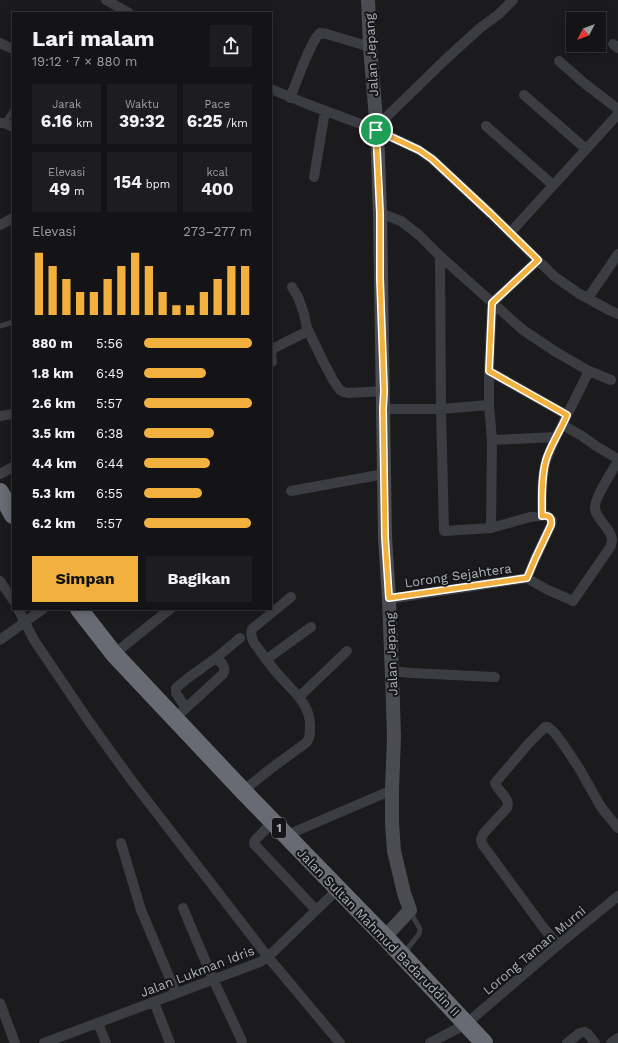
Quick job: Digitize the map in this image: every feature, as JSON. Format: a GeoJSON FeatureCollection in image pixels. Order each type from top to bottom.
{"type":"FeatureCollection","features":[{"type":"Feature","properties":{"kind":"highway"},"geometry":{"type":"LineString","coordinates":[[0,492],[12,513]]}},
{"type":"Feature","properties":{"kind":"highway","name":"Jalan Sultan Mahmud Badaruddin II"},"geometry":{"type":"LineString","coordinates":[[80,610],[114,654],[181,713],[243,791],[385,937],[484,1043]]}},
{"type":"Feature","properties":{"kind":"street"},"geometry":{"type":"LineString","coordinates":[[106,0],[127,12]]}},
{"type":"Feature","properties":{"kind":"street","name":"Jalan Jepang"},"geometry":{"type":"LineString","coordinates":[[368,0],[380,213],[380,278],[384,391],[385,537],[389,598],[394,737],[392,790],[394,851],[404,893],[410,910]]}},
{"type":"Feature","properties":{"kind":"street"},"geometry":{"type":"LineString","coordinates":[[376,129],[446,58],[480,28],[499,14],[513,0]]}},
{"type":"Feature","properties":{"kind":"street"},"geometry":{"type":"LineString","coordinates":[[290,98],[310,49],[317,35],[320,33],[370,47]]}},
{"type":"Feature","properties":{"kind":"street"},"geometry":{"type":"LineString","coordinates":[[0,42],[12,48]]}},
{"type":"Feature","properties":{"kind":"street"},"geometry":{"type":"LineString","coordinates":[[559,61],[584,83],[618,109]]}},
{"type":"Feature","properties":{"kind":"street"},"geometry":{"type":"LineString","coordinates":[[272,90],[376,129],[419,150],[432,159],[554,276],[588,298],[618,314]]}},
{"type":"Feature","properties":{"kind":"street"},"geometry":{"type":"LineString","coordinates":[[524,95],[586,149]]}},
{"type":"Feature","properties":{"kind":"street"},"geometry":{"type":"LineString","coordinates":[[314,177],[325,111]]}},
{"type":"Feature","properties":{"kind":"street"},"geometry":{"type":"LineString","coordinates":[[510,233],[618,114]]}},
{"type":"Feature","properties":{"kind":"street"},"geometry":{"type":"LineString","coordinates":[[486,126],[553,185]]}},
{"type":"Feature","properties":{"kind":"street"},"geometry":{"type":"LineString","coordinates":[[380,213],[401,221],[419,235],[440,256],[523,330],[556,352],[611,380]]}},
{"type":"Feature","properties":{"kind":"street"},"geometry":{"type":"LineString","coordinates":[[0,225],[12,219]]}},
{"type":"Feature","properties":{"kind":"street"},"geometry":{"type":"LineString","coordinates":[[588,298],[618,254]]}},
{"type":"Feature","properties":{"kind":"street"},"geometry":{"type":"LineString","coordinates":[[440,256],[441,409],[444,531],[490,528],[530,517],[546,516],[550,518],[552,520],[551,525],[527,578]]}},
{"type":"Feature","properties":{"kind":"street"},"geometry":{"type":"LineString","coordinates":[[490,528],[492,440],[489,405],[489,371],[492,303],[538,260]]}},
{"type":"Feature","properties":{"kind":"street"},"geometry":{"type":"LineString","coordinates":[[292,287],[298,296],[308,331],[333,380],[340,390],[348,393],[384,391]]}},
{"type":"Feature","properties":{"kind":"street"},"geometry":{"type":"LineString","coordinates":[[272,352],[274,348],[308,331]]}},
{"type":"Feature","properties":{"kind":"street"},"geometry":{"type":"LineString","coordinates":[[542,516],[543,474],[547,459],[556,437],[589,370]]}},
{"type":"Feature","properties":{"kind":"street"},"geometry":{"type":"LineString","coordinates":[[489,371],[567,415]]}},
{"type":"Feature","properties":{"kind":"street"},"geometry":{"type":"LineString","coordinates":[[383,409],[441,409],[489,405]]}},
{"type":"Feature","properties":{"kind":"street"},"geometry":{"type":"LineString","coordinates":[[0,416],[12,414]]}},
{"type":"Feature","properties":{"kind":"street"},"geometry":{"type":"LineString","coordinates":[[563,425],[618,460]]}},
{"type":"Feature","properties":{"kind":"street"},"geometry":{"type":"LineString","coordinates":[[492,440],[556,437]]}},
{"type":"Feature","properties":{"kind":"street","name":"Lorong Sejahtera"},"geometry":{"type":"LineString","coordinates":[[389,598],[527,578],[546,589],[573,601],[611,546],[612,540],[610,534],[595,510],[595,503],[618,460]]}},
{"type":"Feature","properties":{"kind":"street"},"geometry":{"type":"LineString","coordinates":[[0,474],[12,468]]}},
{"type":"Feature","properties":{"kind":"street"},"geometry":{"type":"LineString","coordinates":[[291,491],[384,474]]}},
{"type":"Feature","properties":{"kind":"street"},"geometry":{"type":"LineString","coordinates":[[0,581],[12,599]]}},
{"type":"Feature","properties":{"kind":"street"},"geometry":{"type":"LineString","coordinates":[[243,791],[307,742],[310,736],[310,723],[307,710],[299,697],[266,659],[252,639],[251,633],[252,630],[291,597]]}},
{"type":"Feature","properties":{"kind":"street"},"geometry":{"type":"LineString","coordinates":[[19,610],[34,640],[88,720],[132,781],[268,957],[340,1043]]}},
{"type":"Feature","properties":{"kind":"street"},"geometry":{"type":"LineString","coordinates":[[0,640],[42,610]]}},
{"type":"Feature","properties":{"kind":"street"},"geometry":{"type":"LineString","coordinates":[[114,654],[169,610]]}},
{"type":"Feature","properties":{"kind":"street"},"geometry":{"type":"LineString","coordinates":[[266,659],[311,627]]}},
{"type":"Feature","properties":{"kind":"street"},"geometry":{"type":"LineString","coordinates":[[216,658],[223,664],[225,671],[181,713],[176,688],[240,638]]}},
{"type":"Feature","properties":{"kind":"street"},"geometry":{"type":"LineString","coordinates":[[299,697],[347,651]]}},
{"type":"Feature","properties":{"kind":"street"},"geometry":{"type":"LineString","coordinates":[[392,671],[495,677]]}},
{"type":"Feature","properties":{"kind":"street"},"geometry":{"type":"LineString","coordinates":[[558,945],[482,844],[481,838],[483,834],[507,808],[508,804],[508,801],[495,783],[544,727],[548,727],[563,744],[579,768],[601,807],[618,828]]}},
{"type":"Feature","properties":{"kind":"street"},"geometry":{"type":"LineString","coordinates":[[287,835],[392,790]]}},
{"type":"Feature","properties":{"kind":"street"},"geometry":{"type":"LineString","coordinates":[[274,822],[256,838],[254,844],[316,910]]}},
{"type":"Feature","properties":{"kind":"street"},"geometry":{"type":"LineString","coordinates":[[121,843],[141,910],[176,993]]}},
{"type":"Feature","properties":{"kind":"street","name":"Jalan Lukman Idris"},"geometry":{"type":"LineString","coordinates":[[44,1043],[260,962],[268,957],[338,889]]}},
{"type":"Feature","properties":{"kind":"street","name":"Lorong Taman Murni"},"geometry":{"type":"LineString","coordinates":[[430,1043],[466,1024],[618,896]]}},
{"type":"Feature","properties":{"kind":"street"},"geometry":{"type":"LineString","coordinates":[[183,908],[242,1041]]}},
{"type":"Feature","properties":{"kind":"street"},"geometry":{"type":"LineString","coordinates":[[385,937],[410,910]]}},
{"type":"Feature","properties":{"kind":"street"},"geometry":{"type":"LineString","coordinates":[[154,1002],[170,1043]]}},
{"type":"Feature","properties":{"kind":"street"},"geometry":{"type":"LineString","coordinates":[[0,1003],[14,1043]]}},
{"type":"Feature","properties":{"kind":"street"},"geometry":{"type":"LineString","coordinates":[[98,1023],[106,1043]]}},
{"type":"Feature","properties":{"kind":"street"},"geometry":{"type":"LineString","coordinates":[[567,1043],[580,1033],[584,1032],[588,1034],[595,1043]]}},
{"type":"Feature","properties":{"kind":"street"},"geometry":{"type":"LineString","coordinates":[[612,1043],[618,1038]]}},
{"type":"Feature","properties":{"kind":"lane"},"geometry":{"type":"LineString","coordinates":[[6,124],[12,112]]}},
{"type":"Feature","properties":{"kind":"lane"},"geometry":{"type":"LineString","coordinates":[[0,326],[12,322]]}},
{"type":"Feature","properties":{"kind":"lane"},"geometry":{"type":"LineString","coordinates":[[402,955],[419,934],[420,929],[410,910]]}},
{"type":"Feature","properties":{"kind":"route"},"geometry":{"type":"LineString","coordinates":[[376,130],[419,150],[432,159],[538,260],[492,303],[489,371],[567,415],[547,459],[543,474],[542,516],[546,516],[552,520],[551,525],[527,578],[389,598],[385,537],[384,391],[380,278],[380,213],[376,130]]}}]}
